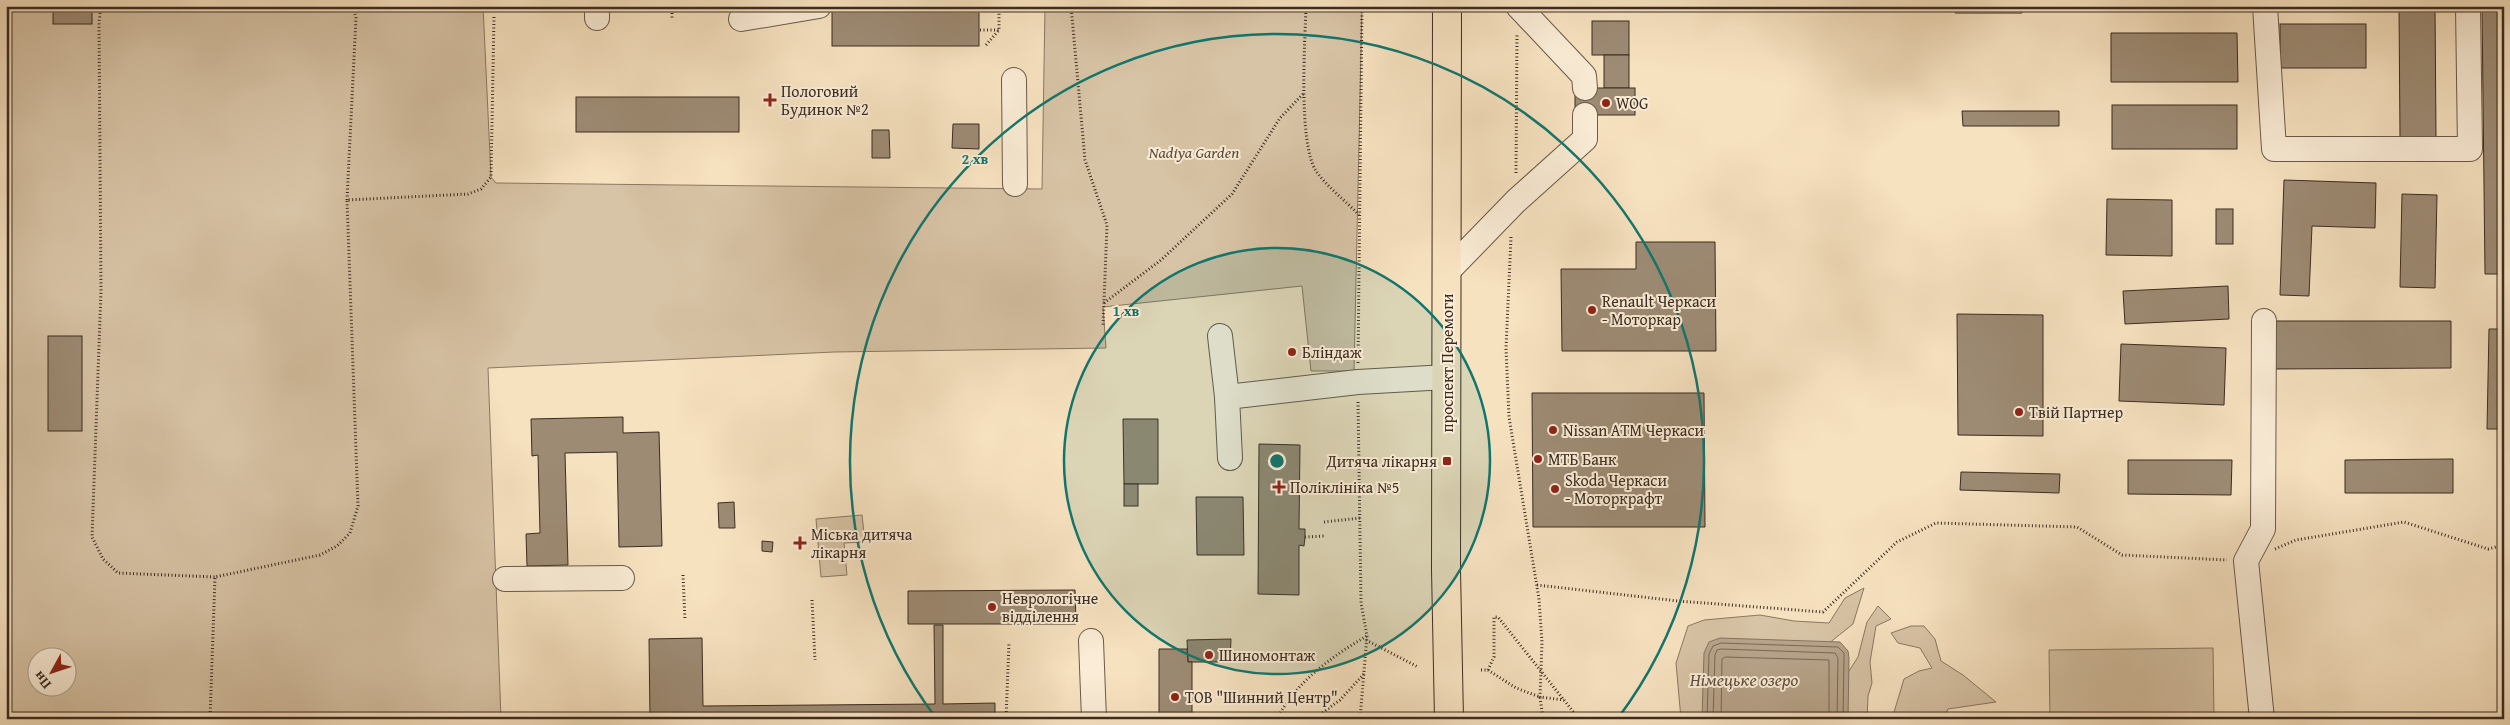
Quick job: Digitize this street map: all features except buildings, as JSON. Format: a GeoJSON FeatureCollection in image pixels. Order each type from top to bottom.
{"type":"FeatureCollection","features":[{"type":"Feature","properties":{"kind":"main road","name":"проспект Перемоги"},"geometry":{"type":"LineString","coordinates":[[1447,6],[1449,719]]}},
{"type":"Feature","properties":{"kind":"street"},"geometry":{"type":"LineString","coordinates":[[741,19],[819,6]]}},
{"type":"Feature","properties":{"kind":"street"},"geometry":{"type":"LineString","coordinates":[[1518,6],[1584,76],[1585,88]]}},
{"type":"Feature","properties":{"kind":"street"},"geometry":{"type":"LineString","coordinates":[[2265,6],[2274,148],[2470,149],[2468,6]]}},
{"type":"Feature","properties":{"kind":"street"},"geometry":{"type":"LineString","coordinates":[[1014,80],[1015,184]]}},
{"type":"Feature","properties":{"kind":"street"},"geometry":{"type":"LineString","coordinates":[[1448,272],[1516,200],[1585,139],[1585,115]]}},
{"type":"Feature","properties":{"kind":"street"},"geometry":{"type":"LineString","coordinates":[[2262,719],[2246,561],[2263,530],[2264,321]]}},
{"type":"Feature","properties":{"kind":"street"},"geometry":{"type":"LineString","coordinates":[[1220,336],[1228,397],[1230,458]]}},
{"type":"Feature","properties":{"kind":"street"},"geometry":{"type":"LineString","coordinates":[[1228,397],[1358,382],[1447,377]]}},
{"type":"Feature","properties":{"kind":"street"},"geometry":{"type":"LineString","coordinates":[[505,579],[622,578]]}},
{"type":"Feature","properties":{"kind":"street"},"geometry":{"type":"LineString","coordinates":[[1091,641],[1094,719]]}},
{"type":"Feature","properties":{"kind":"path"},"geometry":{"type":"LineString","coordinates":[[101,6],[99,22],[101,291],[92,537],[103,559],[118,573],[215,577],[320,555],[337,546],[350,533],[358,506],[347,200],[356,17],[352,6]]}},
{"type":"Feature","properties":{"kind":"path"},"geometry":{"type":"LineString","coordinates":[[672,6],[672,18]]}},
{"type":"Feature","properties":{"kind":"path"},"geometry":{"type":"LineString","coordinates":[[986,45],[999,30],[999,6]]}},
{"type":"Feature","properties":{"kind":"path"},"geometry":{"type":"LineString","coordinates":[[1071,6],[1086,160],[1107,225],[1103,327]]}},
{"type":"Feature","properties":{"kind":"path"},"geometry":{"type":"LineString","coordinates":[[1306,6],[1304,93],[1309,156],[1317,172],[1359,215]]}},
{"type":"Feature","properties":{"kind":"path"},"geometry":{"type":"LineString","coordinates":[[1326,6],[1362,11],[1353,6]]}},
{"type":"Feature","properties":{"kind":"path"},"geometry":{"type":"LineString","coordinates":[[347,200],[468,194],[481,189],[491,177],[494,17]]}},
{"type":"Feature","properties":{"kind":"path"},"geometry":{"type":"LineString","coordinates":[[980,30],[999,30]]}},
{"type":"Feature","properties":{"kind":"path"},"geometry":{"type":"LineString","coordinates":[[1516,200],[1517,32]]}},
{"type":"Feature","properties":{"kind":"path"},"geometry":{"type":"LineString","coordinates":[[1103,303],[1160,260],[1232,194],[1280,118],[1304,93]]}},
{"type":"Feature","properties":{"kind":"path"},"geometry":{"type":"LineString","coordinates":[[1511,234],[1506,348],[1509,417],[1537,585],[1542,642],[1540,697],[1543,719]]}},
{"type":"Feature","properties":{"kind":"path"},"geometry":{"type":"LineString","coordinates":[[1324,522],[1360,518]]}},
{"type":"Feature","properties":{"kind":"path"},"geometry":{"type":"LineString","coordinates":[[1537,585],[1678,601],[1823,612],[1897,542],[1936,523],[2077,527],[2122,555],[2246,561],[2296,540],[2404,522],[2488,549],[2504,545]]}},
{"type":"Feature","properties":{"kind":"path"},"geometry":{"type":"LineString","coordinates":[[1305,537],[1324,536]]}},
{"type":"Feature","properties":{"kind":"path"},"geometry":{"type":"LineString","coordinates":[[683,576],[685,620]]}},
{"type":"Feature","properties":{"kind":"path"},"geometry":{"type":"LineString","coordinates":[[210,719],[215,577]]}},
{"type":"Feature","properties":{"kind":"path"},"geometry":{"type":"LineString","coordinates":[[812,600],[815,660]]}},
{"type":"Feature","properties":{"kind":"path"},"geometry":{"type":"LineString","coordinates":[[1488,670],[1494,656],[1494,617],[1500,618],[1579,719]]}},
{"type":"Feature","properties":{"kind":"path"},"geometry":{"type":"LineString","coordinates":[[1277,719],[1286,702],[1335,654],[1366,638],[1418,667]]}},
{"type":"Feature","properties":{"kind":"path"},"geometry":{"type":"LineString","coordinates":[[1006,719],[1008,642]]}},
{"type":"Feature","properties":{"kind":"path"},"geometry":{"type":"LineString","coordinates":[[1481,670],[1488,670],[1524,692],[1540,697],[1564,700]]}},
{"type":"Feature","properties":{"kind":"path"},"geometry":{"type":"LineString","coordinates":[[1314,719],[1340,700],[1364,674]]}},
{"type":"Feature","properties":{"kind":"green space","name":"Nadiya Garden"},"geometry":{"type":"Polygon","coordinates":[[[6,6],[483,6],[491,177],[496,183],[1042,189],[1045,6],[1362,6],[1354,371],[1311,371],[1302,286],[1103,307],[1106,348],[834,352],[488,368],[501,719],[6,719],[6,6]]]}},
{"type":"Feature","properties":{"kind":"green space"},"geometry":{"type":"Polygon","coordinates":[[[862,515],[865,542],[844,543],[847,575],[821,577],[816,519],[862,515]]]}},
{"type":"Feature","properties":{"kind":"green space"},"geometry":{"type":"Polygon","coordinates":[[[1864,588],[1853,624],[1818,652],[1712,719],[1681,719],[1676,663],[1688,626],[1704,620],[1760,615],[1794,621],[1829,623],[1845,598],[1864,588]]]}},
{"type":"Feature","properties":{"kind":"green space"},"geometry":{"type":"Polygon","coordinates":[[[1878,606],[1891,619],[1876,626],[1870,662],[1872,683],[1868,696],[1867,719],[1835,719],[1842,682],[1858,657],[1867,622],[1878,606]]]}},
{"type":"Feature","properties":{"kind":"green space"},"geometry":{"type":"Polygon","coordinates":[[[1911,626],[1924,626],[1935,639],[1941,661],[1963,675],[1996,702],[1948,709],[1943,719],[1892,719],[1904,679],[1919,671],[1932,668],[1920,648],[1898,643],[1891,633],[1911,626]]]}},
{"type":"Feature","properties":{"kind":"green space"},"geometry":{"type":"Polygon","coordinates":[[[2213,648],[2214,719],[2050,719],[2049,650],[2213,648]]]}},
{"type":"Feature","properties":{"kind":"water","name":"Німецьке озеро"},"geometry":{"type":"Polygon","coordinates":[[[1720,638],[1840,642],[1848,651],[1849,658],[1848,719],[1702,719],[1704,653],[1709,642],[1720,638]]]}},
{"type":"Feature","properties":{"kind":"place","name":"Пологовий Будинок №2"},"geometry":{"type":"Point","coordinates":[770,100]}},
{"type":"Feature","properties":{"kind":"place","name":"WOG"},"geometry":{"type":"Point","coordinates":[1606,103]}},
{"type":"Feature","properties":{"kind":"place","name":"Renault Черкаси - Моторкар"},"geometry":{"type":"Point","coordinates":[1592,310]}},
{"type":"Feature","properties":{"kind":"place","name":"Бліндаж"},"geometry":{"type":"Point","coordinates":[1292,352]}},
{"type":"Feature","properties":{"kind":"place","name":"Твій Партнер"},"geometry":{"type":"Point","coordinates":[2019,412]}},
{"type":"Feature","properties":{"kind":"place","name":"Nissan АТМ Черкаси"},"geometry":{"type":"Point","coordinates":[1553,430]}},
{"type":"Feature","properties":{"kind":"place","name":"МТБ Банк"},"geometry":{"type":"Point","coordinates":[1538,459]}},
{"type":"Feature","properties":{"kind":"place","name":"Дитяча лікарня"},"geometry":{"type":"Point","coordinates":[1447,461]}},
{"type":"Feature","properties":{"kind":"place","name":"Поліклініка №5"},"geometry":{"type":"Point","coordinates":[1279,487]}},
{"type":"Feature","properties":{"kind":"place","name":"Skoda Черкаси - Моторкрафт"},"geometry":{"type":"Point","coordinates":[1555,489]}},
{"type":"Feature","properties":{"kind":"place","name":"Міська дитяча лікарня"},"geometry":{"type":"Point","coordinates":[800,543]}},
{"type":"Feature","properties":{"kind":"place","name":"Неврологічне відділення"},"geometry":{"type":"Point","coordinates":[992,607]}},
{"type":"Feature","properties":{"kind":"place","name":"Шиномонтаж"},"geometry":{"type":"Point","coordinates":[1209,655]}},
{"type":"Feature","properties":{"kind":"place","name":"ТОВ \"Шинний Центр\""},"geometry":{"type":"Point","coordinates":[1175,697]}}]}
